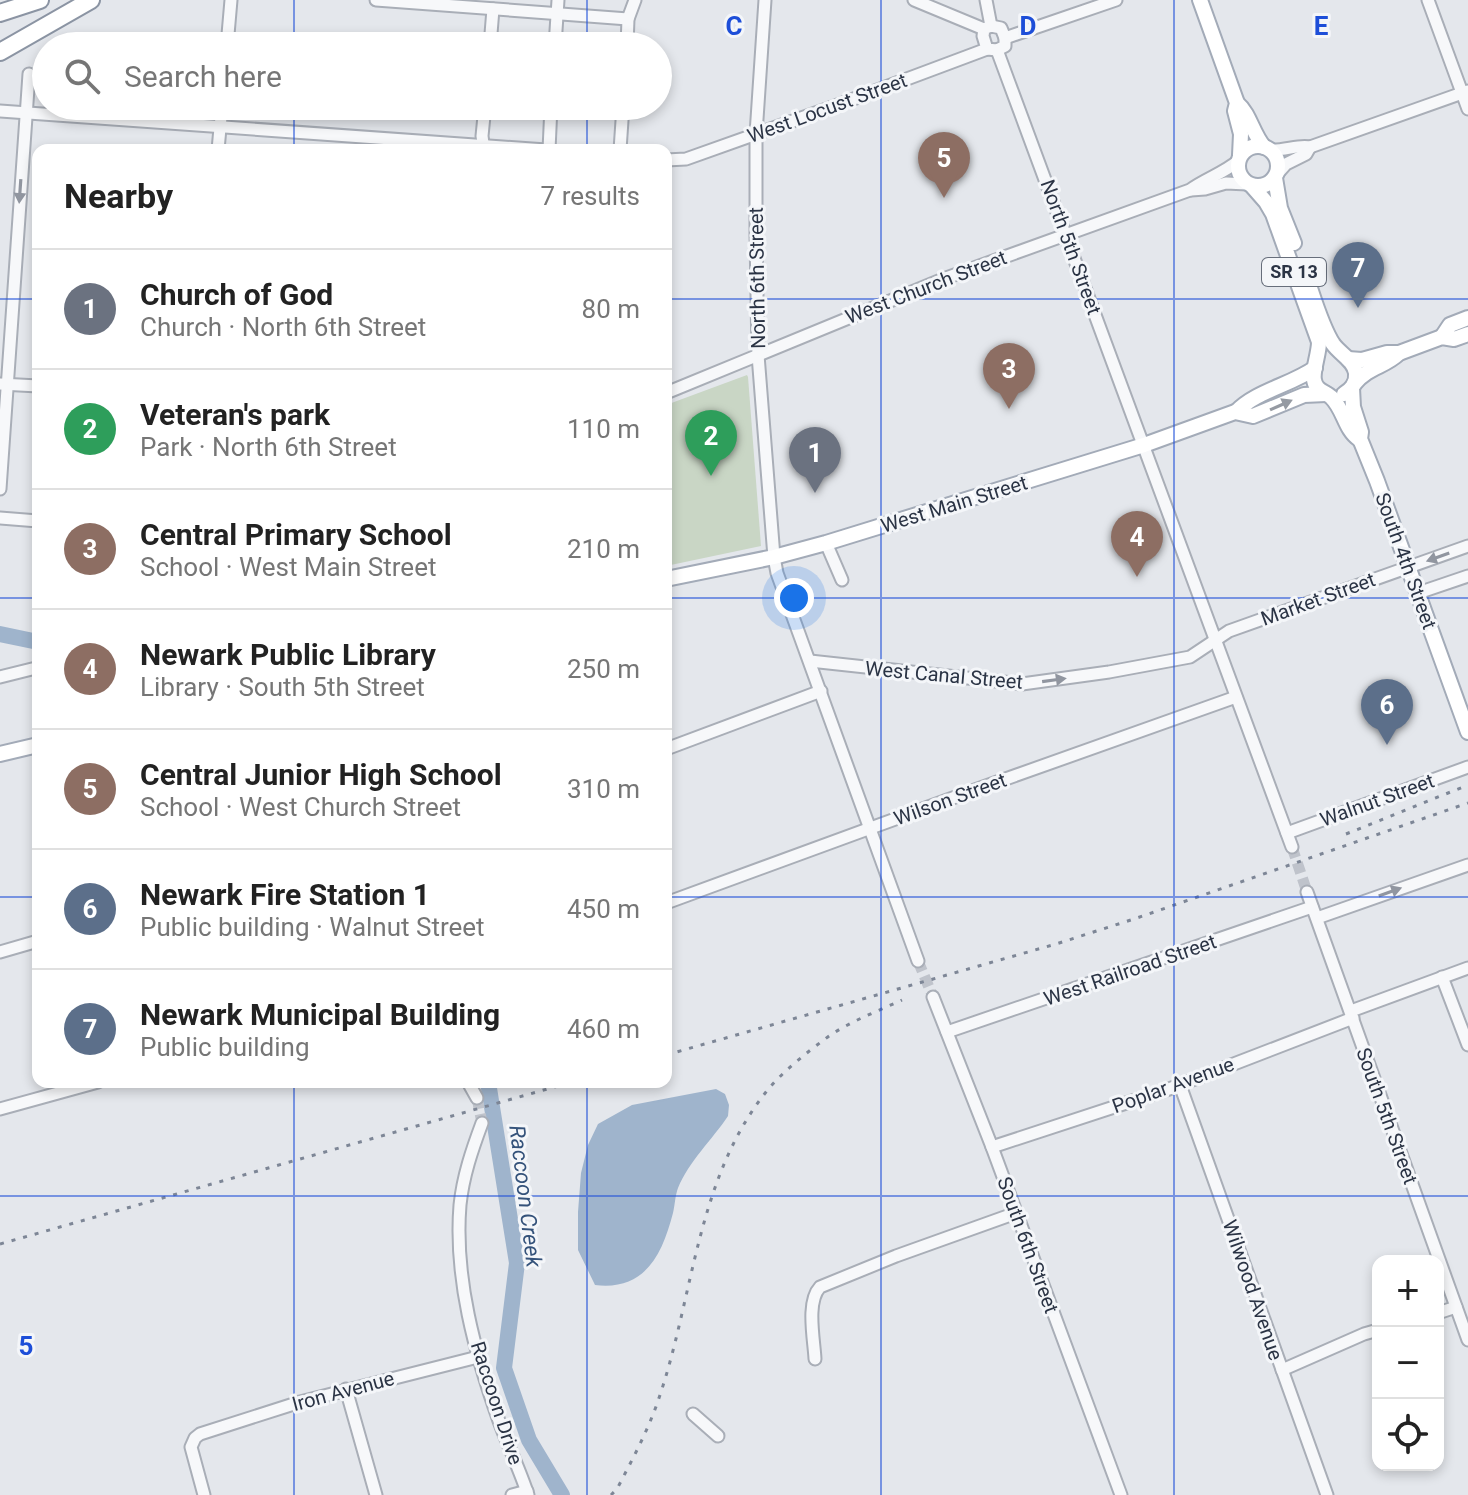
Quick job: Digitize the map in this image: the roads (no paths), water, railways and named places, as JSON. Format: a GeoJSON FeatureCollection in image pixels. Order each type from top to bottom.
{"type":"FeatureCollection","features":[{"type":"Feature","properties":{"kind":"highway"},"geometry":{"type":"LineString","coordinates":[[0,13],[40,0]]}},
{"type":"Feature","properties":{"kind":"highway"},"geometry":{"type":"LineString","coordinates":[[35,32],[91,0]]}},
{"type":"Feature","properties":{"kind":"highway"},"geometry":{"type":"LineString","coordinates":[[0,52],[32,34]]}},
{"type":"Feature","properties":{"kind":"main road"},"geometry":{"type":"LineString","coordinates":[[1200,0],[1237,103],[1245,109],[1257,138],[1278,160],[1276,176],[1262,186],[1250,185],[1239,174],[1241,134],[1235,111],[1237,103]]}},
{"type":"Feature","properties":{"kind":"main road"},"geometry":{"type":"LineString","coordinates":[[1239,158],[1251,147],[1267,148]]}},
{"type":"Feature","properties":{"kind":"main road","name":"SR 13"},"geometry":{"type":"LineString","coordinates":[[1276,176],[1280,208],[1315,301],[1330,338],[1347,358]]}},
{"type":"Feature","properties":{"kind":"main road","name":"SR 13"},"geometry":{"type":"LineString","coordinates":[[1250,185],[1273,214],[1319,342],[1316,366]]}},
{"type":"Feature","properties":{"kind":"main road"},"geometry":{"type":"LineString","coordinates":[[1442,337],[1450,325],[1468,318]]}},
{"type":"Feature","properties":{"kind":"main road"},"geometry":{"type":"LineString","coordinates":[[1399,353],[1391,361],[1366,371],[1342,395],[1304,395],[1253,416],[1236,412],[1244,404],[1299,379],[1329,355],[1362,360],[1399,353],[1442,337],[1454,339],[1468,334]]}},
{"type":"Feature","properties":{"kind":"main road"},"geometry":{"type":"LineString","coordinates":[[1347,358],[1355,370],[1353,386]]}},
{"type":"Feature","properties":{"kind":"main road"},"geometry":{"type":"LineString","coordinates":[[1316,366],[1316,386],[1328,395],[1354,436],[1360,439]]}},
{"type":"Feature","properties":{"kind":"main road","name":"South 4th Street"},"geometry":{"type":"LineString","coordinates":[[1353,386],[1353,407],[1361,432],[1360,439],[1468,730]]}},
{"type":"Feature","properties":{"kind":"main road","name":"West Main Street"},"geometry":{"type":"LineString","coordinates":[[672,578],[826,543],[1144,445],[1236,412]]}},
{"type":"Feature","properties":{"kind":"main road"},"geometry":{"type":"LineString","coordinates":[[0,754],[32,746]]}},
{"type":"Feature","properties":{"kind":"street"},"geometry":{"type":"LineString","coordinates":[[228,32],[231,0]]}},
{"type":"Feature","properties":{"kind":"street"},"geometry":{"type":"LineString","coordinates":[[376,0],[628,19]]}},
{"type":"Feature","properties":{"kind":"street"},"geometry":{"type":"LineString","coordinates":[[556,32],[558,0]]}},
{"type":"Feature","properties":{"kind":"street"},"geometry":{"type":"LineString","coordinates":[[628,32],[628,19],[635,0]]}},
{"type":"Feature","properties":{"kind":"street","name":"North 6th Street"},"geometry":{"type":"LineString","coordinates":[[765,0],[756,134],[758,355],[774,557]]}},
{"type":"Feature","properties":{"kind":"street"},"geometry":{"type":"LineString","coordinates":[[914,0],[988,28],[1001,28],[1005,46],[992,50],[983,36],[988,28],[986,0]]}},
{"type":"Feature","properties":{"kind":"street"},"geometry":{"type":"LineString","coordinates":[[1005,38],[1116,0]]}},
{"type":"Feature","properties":{"kind":"street"},"geometry":{"type":"LineString","coordinates":[[1428,0],[1465,92],[1468,109]]}},
{"type":"Feature","properties":{"kind":"street"},"geometry":{"type":"LineString","coordinates":[[491,32],[493,9]]}},
{"type":"Feature","properties":{"kind":"street","name":"West Locust Street"},"geometry":{"type":"LineString","coordinates":[[672,160],[686,159],[992,50]]}},
{"type":"Feature","properties":{"kind":"street","name":"North 5th Street"},"geometry":{"type":"LineString","coordinates":[[992,50],[1066,235],[1144,445]]}},
{"type":"Feature","properties":{"kind":"street"},"geometry":{"type":"LineString","coordinates":[[0,489],[4,384],[29,74]]}},
{"type":"Feature","properties":{"kind":"street"},"geometry":{"type":"LineString","coordinates":[[1267,148],[1310,147],[1465,92]]}},
{"type":"Feature","properties":{"kind":"street"},"geometry":{"type":"LineString","coordinates":[[0,111],[32,113]]}},
{"type":"Feature","properties":{"kind":"street"},"geometry":{"type":"LineString","coordinates":[[130,120],[440,144]]}},
{"type":"Feature","properties":{"kind":"street"},"geometry":{"type":"LineString","coordinates":[[218,144],[221,120]]}},
{"type":"Feature","properties":{"kind":"street"},"geometry":{"type":"LineString","coordinates":[[483,144],[484,120]]}},
{"type":"Feature","properties":{"kind":"street"},"geometry":{"type":"LineString","coordinates":[[548,144],[550,120]]}},
{"type":"Feature","properties":{"kind":"street"},"geometry":{"type":"LineString","coordinates":[[620,144],[622,120]]}},
{"type":"Feature","properties":{"kind":"street"},"geometry":{"type":"LineString","coordinates":[[329,144],[330,134]]}},
{"type":"Feature","properties":{"kind":"street"},"geometry":{"type":"LineString","coordinates":[[1276,176],[1286,164],[1306,154],[1310,147]]}},
{"type":"Feature","properties":{"kind":"street","name":"West Church Street"},"geometry":{"type":"LineString","coordinates":[[672,391],[946,278],[1190,190],[1230,168],[1239,158]]}},
{"type":"Feature","properties":{"kind":"street","name":"West Church Street"},"geometry":{"type":"LineString","coordinates":[[1190,190],[1226,183],[1250,185]]}},
{"type":"Feature","properties":{"kind":"street"},"geometry":{"type":"LineString","coordinates":[[4,384],[32,386]]}},
{"type":"Feature","properties":{"kind":"street"},"geometry":{"type":"LineString","coordinates":[[1144,445],[1292,847]]}},
{"type":"Feature","properties":{"kind":"street"},"geometry":{"type":"LineString","coordinates":[[0,518],[32,521]]}},
{"type":"Feature","properties":{"kind":"street"},"geometry":{"type":"LineString","coordinates":[[826,543],[842,580]]}},
{"type":"Feature","properties":{"kind":"street","name":"Market Street"},"geometry":{"type":"LineString","coordinates":[[1215,641],[1229,631],[1468,546]]}},
{"type":"Feature","properties":{"kind":"street"},"geometry":{"type":"LineString","coordinates":[[774,557],[777,573],[918,961]]}},
{"type":"Feature","properties":{"kind":"street"},"geometry":{"type":"LineString","coordinates":[[1418,593],[1468,576]]}},
{"type":"Feature","properties":{"kind":"street","name":"West Canal Street"},"geometry":{"type":"LineString","coordinates":[[810,661],[1022,684],[1190,657],[1215,641]]}},
{"type":"Feature","properties":{"kind":"street"},"geometry":{"type":"LineString","coordinates":[[0,677],[32,669]]}},
{"type":"Feature","properties":{"kind":"street"},"geometry":{"type":"LineString","coordinates":[[672,747],[821,691]]}},
{"type":"Feature","properties":{"kind":"street","name":"Wilson Street"},"geometry":{"type":"LineString","coordinates":[[672,901],[1236,697]]}},
{"type":"Feature","properties":{"kind":"street","name":"Walnut Street"},"geometry":{"type":"LineString","coordinates":[[1287,833],[1468,767]]}},
{"type":"Feature","properties":{"kind":"street","name":"West Railroad Street"},"geometry":{"type":"LineString","coordinates":[[947,1032],[1468,865]]}},
{"type":"Feature","properties":{"kind":"street","name":"South 5th Street"},"geometry":{"type":"LineString","coordinates":[[1307,892],[1468,1340]]}},
{"type":"Feature","properties":{"kind":"street"},"geometry":{"type":"LineString","coordinates":[[0,952],[32,943]]}},
{"type":"Feature","properties":{"kind":"street","name":"Poplar Avenue"},"geometry":{"type":"LineString","coordinates":[[992,1147],[1180,1085],[1468,968]]}},
{"type":"Feature","properties":{"kind":"street"},"geometry":{"type":"LineString","coordinates":[[1442,977],[1468,1045]]}},
{"type":"Feature","properties":{"kind":"street","name":"South 6th Street"},"geometry":{"type":"LineString","coordinates":[[933,997],[1121,1495]]}},
{"type":"Feature","properties":{"kind":"street","name":"Wilwood Avenue"},"geometry":{"type":"LineString","coordinates":[[1180,1085],[1327,1495]]}},
{"type":"Feature","properties":{"kind":"street"},"geometry":{"type":"LineString","coordinates":[[0,1109],[76,1088]]}},
{"type":"Feature","properties":{"kind":"street"},"geometry":{"type":"LineString","coordinates":[[471,1088],[477,1098]]}},
{"type":"Feature","properties":{"kind":"street","name":"Raccoon Drive"},"geometry":{"type":"LineString","coordinates":[[482,1123],[465,1175],[460,1221],[465,1288],[478,1357],[527,1493]]}},
{"type":"Feature","properties":{"kind":"street"},"geometry":{"type":"LineString","coordinates":[[815,1359],[812,1307],[815,1293],[820,1287],[1016,1213]]}},
{"type":"Feature","properties":{"kind":"street"},"geometry":{"type":"LineString","coordinates":[[1444,1311],[1456,1307]]}},
{"type":"Feature","properties":{"kind":"street"},"geometry":{"type":"LineString","coordinates":[[1282,1370],[1372,1332]]}},
{"type":"Feature","properties":{"kind":"street","name":"Iron Avenue"},"geometry":{"type":"LineString","coordinates":[[204,1495],[191,1447],[195,1438],[209,1430],[346,1389],[478,1357]]}},
{"type":"Feature","properties":{"kind":"street"},"geometry":{"type":"LineString","coordinates":[[346,1389],[376,1495]]}},
{"type":"Feature","properties":{"kind":"street"},"geometry":{"type":"LineString","coordinates":[[693,1414],[718,1436]]}},
{"type":"Feature","properties":{"kind":"street"},"geometry":{"type":"LineString","coordinates":[[512,1495],[527,1493]]}},
{"type":"Feature","properties":{"kind":"water"},"geometry":{"type":"Polygon","coordinates":[[[716,1089],[725,1094],[729,1105],[728,1116],[683,1178],[669,1228],[657,1256],[639,1276],[627,1282],[595,1285],[578,1250],[578,1212],[581,1173],[588,1145],[598,1124],[632,1105],[716,1089]]]}},
{"type":"Feature","properties":{"kind":"waterway","name":"Raccoon Creek"},"geometry":{"type":"LineString","coordinates":[[0,634],[32,641]]}},
{"type":"Feature","properties":{"kind":"waterway","name":"Raccoon Creek"},"geometry":{"type":"LineString","coordinates":[[489,1088],[517,1263],[504,1368],[529,1440],[562,1495]]}},
{"type":"Feature","properties":{"kind":"tunnel"},"geometry":{"type":"LineString","coordinates":[[1292,847],[1307,892]]}},
{"type":"Feature","properties":{"kind":"tunnel"},"geometry":{"type":"LineString","coordinates":[[918,961],[933,997]]}},
{"type":"Feature","properties":{"kind":"tunnel"},"geometry":{"type":"LineString","coordinates":[[477,1098],[482,1123]]}},
{"type":"Feature","properties":{"kind":"railway"},"geometry":{"type":"LineString","coordinates":[[1346,834],[1468,785]]}},
{"type":"Feature","properties":{"kind":"railway"},"geometry":{"type":"LineString","coordinates":[[672,1053],[1056,944],[1468,803]]}},
{"type":"Feature","properties":{"kind":"railway"},"geometry":{"type":"LineString","coordinates":[[611,1495],[629,1466],[656,1408],[711,1199],[743,1126],[766,1092],[786,1070],[825,1039],[843,1027],[902,1000]]}},
{"type":"Feature","properties":{"kind":"railway"},"geometry":{"type":"LineString","coordinates":[[0,1244],[551,1088]]}},
{"type":"Feature","properties":{"kind":"place","name":"Central Junior High School"},"geometry":{"type":"Point","coordinates":[944,198]}},
{"type":"Feature","properties":{"kind":"place","name":"Newark Municipal Building"},"geometry":{"type":"Point","coordinates":[1358,308]}},
{"type":"Feature","properties":{"kind":"place","name":"Central Primary School"},"geometry":{"type":"Point","coordinates":[1009,409]}},
{"type":"Feature","properties":{"kind":"place","name":"Veteran's park"},"geometry":{"type":"Point","coordinates":[711,476]}},
{"type":"Feature","properties":{"kind":"place","name":"Church of God"},"geometry":{"type":"Point","coordinates":[815,493]}},
{"type":"Feature","properties":{"kind":"place","name":"Newark Public Library"},"geometry":{"type":"Point","coordinates":[1137,577]}},
{"type":"Feature","properties":{"kind":"place","name":"Newark Fire Station 1"},"geometry":{"type":"Point","coordinates":[1387,745]}}]}
